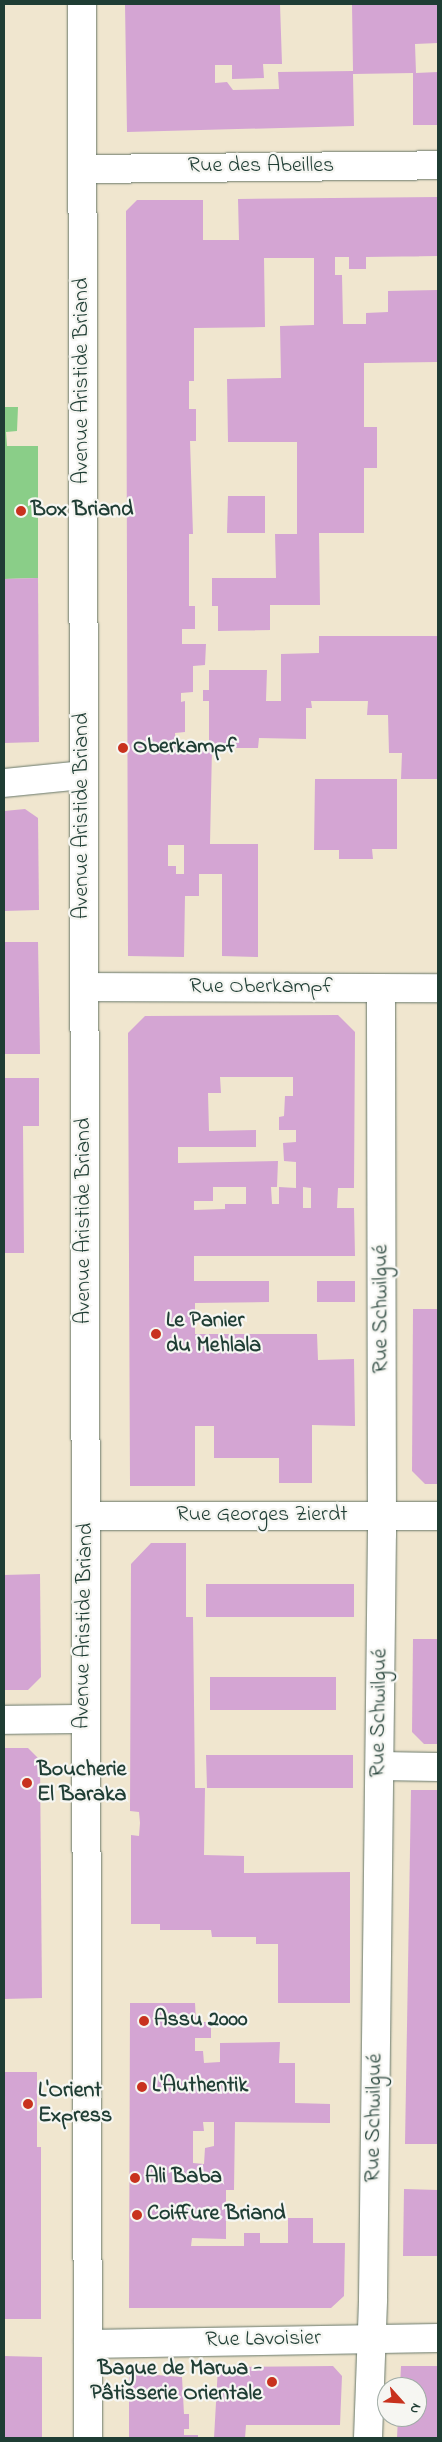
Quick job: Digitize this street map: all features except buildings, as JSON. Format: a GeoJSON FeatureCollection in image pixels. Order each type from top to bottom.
{"type":"FeatureCollection","features":[{"type":"Feature","properties":{"kind":"street","name":"Avenue Aristide Briand"},"geometry":{"type":"LineString","coordinates":[[82,4],[84,169],[83,775],[86,1516],[84,1719],[88,2438]]}},
{"type":"Feature","properties":{"kind":"street","name":"Rue des Abeilles"},"geometry":{"type":"LineString","coordinates":[[84,169],[438,165]]}},
{"type":"Feature","properties":{"kind":"street"},"geometry":{"type":"LineString","coordinates":[[4,783],[83,775]]}},
{"type":"Feature","properties":{"kind":"street","name":"Rue Oberkampf"},"geometry":{"type":"LineString","coordinates":[[84,987],[438,988]]}},
{"type":"Feature","properties":{"kind":"street","name":"Rue Schwilgué"},"geometry":{"type":"LineString","coordinates":[[368,2438],[372,2338],[380,1766],[382,1516],[381,989]]}},
{"type":"Feature","properties":{"kind":"street","name":"Rue Georges Zierdt"},"geometry":{"type":"LineString","coordinates":[[86,1516],[438,1516]]}},
{"type":"Feature","properties":{"kind":"street"},"geometry":{"type":"LineString","coordinates":[[4,1720],[84,1719]]}},
{"type":"Feature","properties":{"kind":"street"},"geometry":{"type":"LineString","coordinates":[[380,1766],[438,1767]]}},
{"type":"Feature","properties":{"kind":"street","name":"Rue Lavoisier"},"geometry":{"type":"LineString","coordinates":[[88,2344],[438,2338]]}},
{"type":"Feature","properties":{"kind":"green space","name":"Box Briand"},"geometry":{"type":"Polygon","coordinates":[[[4,407],[18,407],[17,431],[6,432],[7,446],[38,446],[38,578],[4,579],[4,407]]]}},
{"type":"Feature","properties":{"kind":"place","name":"Box Briand"},"geometry":{"type":"Point","coordinates":[21,511]}},
{"type":"Feature","properties":{"kind":"place","name":"Oberkampf"},"geometry":{"type":"Point","coordinates":[123,748]}},
{"type":"Feature","properties":{"kind":"place","name":"Le Panier du Mehlala"},"geometry":{"type":"Point","coordinates":[156,1334]}},
{"type":"Feature","properties":{"kind":"place","name":"Boucherie El Baraka"},"geometry":{"type":"Point","coordinates":[27,1783]}},
{"type":"Feature","properties":{"kind":"place","name":"Assu 2000"},"geometry":{"type":"Point","coordinates":[144,2021]}},
{"type":"Feature","properties":{"kind":"place","name":"L'Authentik"},"geometry":{"type":"Point","coordinates":[142,2087]}},
{"type":"Feature","properties":{"kind":"place","name":"L'Orient Express"},"geometry":{"type":"Point","coordinates":[28,2104]}},
{"type":"Feature","properties":{"kind":"place","name":"Ali Baba"},"geometry":{"type":"Point","coordinates":[135,2178]}},
{"type":"Feature","properties":{"kind":"place","name":"Coiffure Briand"},"geometry":{"type":"Point","coordinates":[137,2215]}},
{"type":"Feature","properties":{"kind":"place","name":"Bague de Marwa - Pâtisserie Orientale"},"geometry":{"type":"Point","coordinates":[272,2382]}}]}
